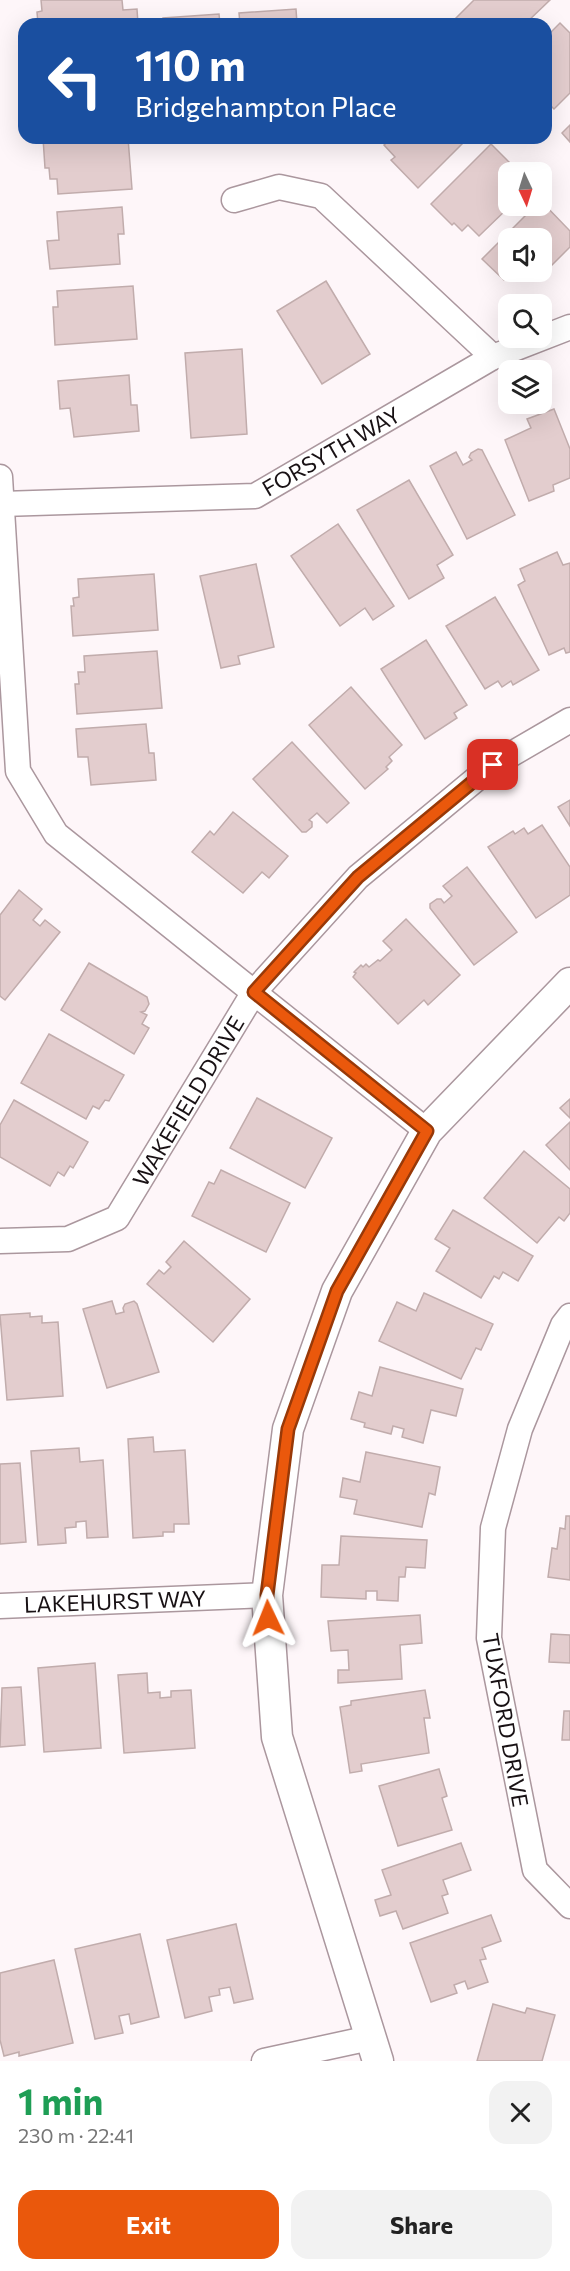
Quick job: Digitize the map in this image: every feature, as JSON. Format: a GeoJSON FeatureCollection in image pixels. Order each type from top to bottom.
{"type":"FeatureCollection","features":[{"type":"Feature","properties":{"kind":"street"},"geometry":{"type":"LineString","coordinates":[[234,200],[279,187],[321,196],[493,357]]}},
{"type":"Feature","properties":{"kind":"street","name":"FORSYTH WAY"},"geometry":{"type":"LineString","coordinates":[[2,504],[255,496],[493,357],[570,327]]}},
{"type":"Feature","properties":{"kind":"street"},"geometry":{"type":"LineString","coordinates":[[0,477],[18,771],[56,834],[427,1131]]}},
{"type":"Feature","properties":{"kind":"street","name":"WAKEFIELD DRIVE"},"geometry":{"type":"LineString","coordinates":[[0,1241],[68,1239],[117,1218],[254,992],[358,877],[493,765],[570,720]]}},
{"type":"Feature","properties":{"kind":"street"},"geometry":{"type":"LineString","coordinates":[[264,2061],[374,2050],[277,1737],[267,1595],[288,1429],[337,1291],[427,1131],[570,983]]}},
{"type":"Feature","properties":{"kind":"street","name":"TUXFORD DRIVE"},"geometry":{"type":"LineString","coordinates":[[570,1317],[563,1325],[520,1429],[493,1528],[489,1638],[535,1870],[570,1906]]}},
{"type":"Feature","properties":{"kind":"street","name":"LAKEHURST WAY"},"geometry":{"type":"LineString","coordinates":[[0,1606],[267,1595]]}},
{"type":"Feature","properties":{"kind":"building"},"geometry":{"type":"Polygon","coordinates":[[[41,0],[122,0],[123,10],[137,9],[138,18],[38,18],[37,12],[42,11],[41,0]]]}},
{"type":"Feature","properties":{"kind":"building"},"geometry":{"type":"Polygon","coordinates":[[[474,0],[550,0],[531,18],[456,18],[474,0]]]}},
{"type":"Feature","properties":{"kind":"building"},"geometry":{"type":"Polygon","coordinates":[[[296,9],[297,18],[239,18],[239,13],[296,9]]]}},
{"type":"Feature","properties":{"kind":"building"},"geometry":{"type":"Polygon","coordinates":[[[219,14],[219,18],[163,18],[219,14]]]}},
{"type":"Feature","properties":{"kind":"building"},"geometry":{"type":"Polygon","coordinates":[[[560,23],[570,33],[570,93],[554,109],[552,107],[552,31],[560,23]]]}},
{"type":"Feature","properties":{"kind":"building"},"geometry":{"type":"Polygon","coordinates":[[[570,125],[570,142],[562,133],[570,125]]]}},
{"type":"Feature","properties":{"kind":"building"},"geometry":{"type":"Polygon","coordinates":[[[43,144],[128,144],[132,189],[58,194],[57,179],[50,179],[49,168],[45,168],[43,144]]]}},
{"type":"Feature","properties":{"kind":"building"},"geometry":{"type":"Polygon","coordinates":[[[462,144],[418,188],[391,160],[395,157],[384,145],[462,144]]]}},
{"type":"Feature","properties":{"kind":"building"},"geometry":{"type":"Polygon","coordinates":[[[491,144],[509,162],[498,162],[500,216],[479,236],[468,225],[462,231],[454,223],[452,225],[431,204],[491,144]]]}},
{"type":"Feature","properties":{"kind":"building"},"geometry":{"type":"Polygon","coordinates":[[[122,207],[124,234],[118,234],[120,264],[50,269],[47,241],[59,240],[57,212],[122,207]]]}},
{"type":"Feature","properties":{"kind":"building"},"geometry":{"type":"Polygon","coordinates":[[[552,212],[570,231],[570,247],[552,265],[552,228],[513,228],[525,216],[552,216],[552,212]]]}},
{"type":"Feature","properties":{"kind":"building"},"geometry":{"type":"Polygon","coordinates":[[[498,243],[498,274],[482,259],[498,243]]]}},
{"type":"Feature","properties":{"kind":"building"},"geometry":{"type":"Polygon","coordinates":[[[326,281],[370,354],[322,384],[277,311],[326,281]]]}},
{"type":"Feature","properties":{"kind":"building"},"geometry":{"type":"Polygon","coordinates":[[[133,286],[137,339],[55,345],[53,307],[58,307],[57,291],[133,286]]]}},
{"type":"Feature","properties":{"kind":"building"},"geometry":{"type":"Polygon","coordinates":[[[242,349],[247,434],[191,438],[185,353],[242,349]]]}},
{"type":"Feature","properties":{"kind":"building"},"geometry":{"type":"Polygon","coordinates":[[[129,375],[131,405],[137,405],[139,431],[74,437],[70,408],[60,409],[58,381],[129,375]]]}},
{"type":"Feature","properties":{"kind":"building"},"geometry":{"type":"Polygon","coordinates":[[[554,409],[570,449],[570,478],[553,485],[554,491],[529,501],[505,440],[531,428],[527,419],[540,414],[552,414],[554,409]]]}},
{"type":"Feature","properties":{"kind":"building"},"geometry":{"type":"Polygon","coordinates":[[[478,449],[482,450],[515,515],[467,539],[430,466],[456,452],[463,465],[472,460],[469,457],[471,453],[478,449]]]}},
{"type":"Feature","properties":{"kind":"building"},"geometry":{"type":"Polygon","coordinates":[[[409,480],[453,555],[437,565],[444,578],[409,599],[357,510],[409,480]]]}},
{"type":"Feature","properties":{"kind":"building"},"geometry":{"type":"Polygon","coordinates":[[[338,524],[394,606],[373,620],[365,608],[340,626],[291,556],[338,524]]]}},
{"type":"Feature","properties":{"kind":"building"},"geometry":{"type":"Polygon","coordinates":[[[557,552],[563,565],[570,563],[570,652],[566,653],[564,648],[549,655],[518,585],[525,581],[520,569],[557,552]]]}},
{"type":"Feature","properties":{"kind":"building"},"geometry":{"type":"Polygon","coordinates":[[[256,564],[274,647],[238,656],[240,664],[221,668],[200,576],[256,564]]]}},
{"type":"Feature","properties":{"kind":"building"},"geometry":{"type":"Polygon","coordinates":[[[154,574],[158,630],[73,636],[71,606],[74,606],[73,598],[79,597],[78,579],[154,574]]]}},
{"type":"Feature","properties":{"kind":"building"},"geometry":{"type":"Polygon","coordinates":[[[495,597],[539,670],[513,685],[511,681],[502,687],[498,681],[485,689],[446,626],[495,597]]]}},
{"type":"Feature","properties":{"kind":"building"},"geometry":{"type":"Polygon","coordinates":[[[426,640],[467,705],[454,713],[457,718],[425,739],[381,669],[426,640]]]}},
{"type":"Feature","properties":{"kind":"building"},"geometry":{"type":"Polygon","coordinates":[[[157,651],[162,708],[77,714],[75,684],[79,684],[78,672],[85,672],[84,656],[157,651]]]}},
{"type":"Feature","properties":{"kind":"building"},"geometry":{"type":"Polygon","coordinates":[[[351,687],[402,745],[389,757],[392,761],[386,767],[388,769],[365,789],[309,725],[351,687]]]}},
{"type":"Feature","properties":{"kind":"building"},"geometry":{"type":"Polygon","coordinates":[[[146,724],[149,753],[154,753],[156,780],[91,785],[88,757],[78,757],[76,729],[146,724]]]}},
{"type":"Feature","properties":{"kind":"building"},"geometry":{"type":"Polygon","coordinates":[[[292,742],[349,803],[327,823],[317,813],[309,820],[312,822],[312,827],[306,832],[302,832],[253,779],[292,742]]]}},
{"type":"Feature","properties":{"kind":"building"},"geometry":{"type":"Polygon","coordinates":[[[570,800],[570,826],[558,807],[570,800]]]}},
{"type":"Feature","properties":{"kind":"building"},"geometry":{"type":"Polygon","coordinates":[[[233,812],[288,856],[269,878],[262,872],[243,893],[192,852],[210,831],[214,835],[233,812]]]}},
{"type":"Feature","properties":{"kind":"building"},"geometry":{"type":"Polygon","coordinates":[[[542,825],[570,867],[570,895],[536,918],[488,847],[513,831],[515,834],[524,828],[528,834],[542,825]]]}},
{"type":"Feature","properties":{"kind":"building"},"geometry":{"type":"Polygon","coordinates":[[[467,867],[517,932],[474,965],[430,908],[430,904],[437,899],[441,899],[444,903],[452,896],[443,886],[467,867]]]}},
{"type":"Feature","properties":{"kind":"building"},"geometry":{"type":"Polygon","coordinates":[[[19,890],[42,909],[33,920],[40,926],[45,920],[60,932],[5,1000],[0,996],[0,915],[19,890]]]}},
{"type":"Feature","properties":{"kind":"building"},"geometry":{"type":"Polygon","coordinates":[[[406,919],[460,975],[428,1005],[424,1000],[398,1024],[353,977],[356,973],[354,972],[361,965],[363,967],[366,964],[369,967],[392,950],[383,941],[406,919]]]}},
{"type":"Feature","properties":{"kind":"building"},"geometry":{"type":"Polygon","coordinates":[[[89,963],[147,997],[149,1004],[145,1011],[141,1012],[147,1015],[142,1024],[149,1028],[134,1054],[61,1010],[89,963]]]}},
{"type":"Feature","properties":{"kind":"building"},"geometry":{"type":"Polygon","coordinates":[[[49,1034],[124,1075],[109,1101],[105,1100],[99,1109],[93,1106],[86,1119],[21,1083],[49,1034]]]}},
{"type":"Feature","properties":{"kind":"building"},"geometry":{"type":"Polygon","coordinates":[[[257,1098],[332,1138],[305,1188],[230,1148],[257,1098]]]}},
{"type":"Feature","properties":{"kind":"building"},"geometry":{"type":"Polygon","coordinates":[[[570,1099],[570,1118],[560,1108],[570,1099]]]}},
{"type":"Feature","properties":{"kind":"building"},"geometry":{"type":"Polygon","coordinates":[[[14,1100],[88,1142],[73,1168],[70,1166],[64,1176],[58,1172],[50,1186],[0,1157],[0,1125],[14,1100]]]}},
{"type":"Feature","properties":{"kind":"building"},"geometry":{"type":"Polygon","coordinates":[[[570,1122],[570,1170],[546,1145],[570,1122]]]}},
{"type":"Feature","properties":{"kind":"building"},"geometry":{"type":"Polygon","coordinates":[[[524,1151],[570,1189],[570,1213],[564,1221],[559,1217],[537,1243],[484,1198],[524,1151]]]}},
{"type":"Feature","properties":{"kind":"building"},"geometry":{"type":"Polygon","coordinates":[[[221,1170],[290,1203],[266,1252],[192,1216],[209,1182],[214,1184],[221,1170]]]}},
{"type":"Feature","properties":{"kind":"building"},"geometry":{"type":"Polygon","coordinates":[[[453,1210],[533,1256],[518,1281],[503,1272],[499,1279],[494,1276],[481,1298],[436,1271],[450,1248],[435,1239],[453,1210]]]}},
{"type":"Feature","properties":{"kind":"building"},"geometry":{"type":"Polygon","coordinates":[[[184,1241],[250,1299],[213,1342],[147,1284],[159,1270],[164,1274],[171,1267],[166,1262],[184,1241]]]}},
{"type":"Feature","properties":{"kind":"building"},"geometry":{"type":"Polygon","coordinates":[[[424,1293],[493,1324],[481,1350],[476,1348],[461,1379],[379,1341],[397,1302],[416,1311],[424,1293]]]}},
{"type":"Feature","properties":{"kind":"building"},"geometry":{"type":"Polygon","coordinates":[[[112,1301],[116,1314],[124,1312],[125,1304],[134,1301],[137,1304],[159,1372],[107,1388],[83,1309],[112,1301]]]}},
{"type":"Feature","properties":{"kind":"building"},"geometry":{"type":"Polygon","coordinates":[[[30,1313],[30,1317],[42,1316],[42,1323],[58,1322],[63,1396],[7,1400],[0,1315],[30,1313]]]}},
{"type":"Feature","properties":{"kind":"building"},"geometry":{"type":"Polygon","coordinates":[[[380,1367],[463,1389],[456,1416],[431,1410],[423,1443],[402,1437],[404,1429],[393,1426],[391,1434],[364,1427],[365,1423],[351,1419],[359,1392],[372,1396],[380,1367]]]}},
{"type":"Feature","properties":{"kind":"building"},"geometry":{"type":"Polygon","coordinates":[[[153,1437],[154,1452],[185,1450],[189,1524],[174,1524],[174,1532],[163,1532],[163,1536],[133,1538],[128,1439],[153,1437]]]}},
{"type":"Feature","properties":{"kind":"building"},"geometry":{"type":"Polygon","coordinates":[[[79,1448],[80,1462],[103,1460],[108,1537],[87,1538],[86,1521],[76,1522],[76,1527],[65,1528],[66,1543],[38,1545],[31,1451],[79,1448]]]}},
{"type":"Feature","properties":{"kind":"building"},"geometry":{"type":"Polygon","coordinates":[[[366,1452],[440,1467],[435,1495],[429,1493],[422,1527],[354,1514],[357,1500],[340,1497],[343,1478],[360,1482],[366,1452]]]}},
{"type":"Feature","properties":{"kind":"building"},"geometry":{"type":"Polygon","coordinates":[[[20,1463],[26,1542],[0,1544],[0,1464],[20,1463]]]}},
{"type":"Feature","properties":{"kind":"building"},"geometry":{"type":"Polygon","coordinates":[[[566,1516],[570,1516],[570,1580],[548,1577],[552,1548],[557,1549],[560,1528],[565,1529],[566,1516]]]}},
{"type":"Feature","properties":{"kind":"building"},"geometry":{"type":"Polygon","coordinates":[[[341,1536],[427,1540],[425,1568],[406,1567],[405,1577],[399,1577],[398,1601],[377,1600],[377,1591],[366,1591],[366,1599],[321,1597],[322,1565],[339,1565],[341,1536]]]}},
{"type":"Feature","properties":{"kind":"building"},"geometry":{"type":"Polygon","coordinates":[[[420,1615],[422,1643],[400,1645],[402,1679],[338,1683],[338,1670],[349,1670],[348,1650],[331,1651],[328,1621],[420,1615]]]}},
{"type":"Feature","properties":{"kind":"building"},"geometry":{"type":"Polygon","coordinates":[[[551,1634],[570,1635],[570,1663],[549,1662],[551,1634]]]}},
{"type":"Feature","properties":{"kind":"building"},"geometry":{"type":"Polygon","coordinates":[[[95,1663],[101,1748],[44,1752],[38,1668],[95,1663]]]}},
{"type":"Feature","properties":{"kind":"building"},"geometry":{"type":"Polygon","coordinates":[[[147,1673],[148,1693],[160,1692],[160,1698],[171,1697],[171,1691],[191,1690],[195,1748],[124,1753],[118,1675],[147,1673]]]}},
{"type":"Feature","properties":{"kind":"building"},"geometry":{"type":"Polygon","coordinates":[[[21,1687],[25,1745],[0,1747],[2,1688],[21,1687]]]}},
{"type":"Feature","properties":{"kind":"building"},"geometry":{"type":"Polygon","coordinates":[[[425,1690],[430,1718],[424,1718],[429,1753],[361,1764],[362,1771],[350,1773],[340,1707],[351,1705],[351,1701],[425,1690]]]}},
{"type":"Feature","properties":{"kind":"building"},"geometry":{"type":"Polygon","coordinates":[[[564,1711],[570,1711],[570,1740],[562,1740],[564,1711]]]}},
{"type":"Feature","properties":{"kind":"building"},"geometry":{"type":"Polygon","coordinates":[[[439,1769],[447,1796],[442,1798],[452,1830],[398,1846],[379,1786],[439,1769]]]}},
{"type":"Feature","properties":{"kind":"building"},"geometry":{"type":"Polygon","coordinates":[[[461,1843],[471,1870],[443,1880],[448,1894],[442,1896],[448,1913],[403,1929],[396,1911],[380,1916],[375,1900],[391,1895],[382,1870],[461,1843]]]}},
{"type":"Feature","properties":{"kind":"building"},"geometry":{"type":"Polygon","coordinates":[[[491,1915],[501,1941],[482,1948],[486,1959],[480,1960],[488,1982],[468,1989],[465,1981],[454,1985],[457,1993],[431,2002],[410,1943],[491,1915]]]}},
{"type":"Feature","properties":{"kind":"building"},"geometry":{"type":"Polygon","coordinates":[[[236,1924],[253,1999],[234,2003],[230,1987],[219,1989],[220,1995],[209,1997],[212,2011],[185,2018],[167,1940],[236,1924]]]}},
{"type":"Feature","properties":{"kind":"building"},"geometry":{"type":"Polygon","coordinates":[[[140,1934],[159,2017],[131,2024],[129,2014],[119,2016],[123,2033],[95,2039],[75,1949],[140,1934]]]}},
{"type":"Feature","properties":{"kind":"building"},"geometry":{"type":"Polygon","coordinates":[[[54,1960],[73,2043],[19,2056],[19,2052],[4,2056],[0,2040],[0,1973],[54,1960]]]}},
{"type":"Feature","properties":{"kind":"building"},"geometry":{"type":"Polygon","coordinates":[[[493,2004],[525,2013],[527,2008],[555,2015],[542,2061],[477,2061],[493,2004]]]}},
{"type":"Feature","properties":{"kind":"route"},"geometry":{"type":"LineString","coordinates":[[268,1618],[267,1595],[288,1429],[337,1291],[427,1131],[254,992],[358,877],[493,765]]}}]}
